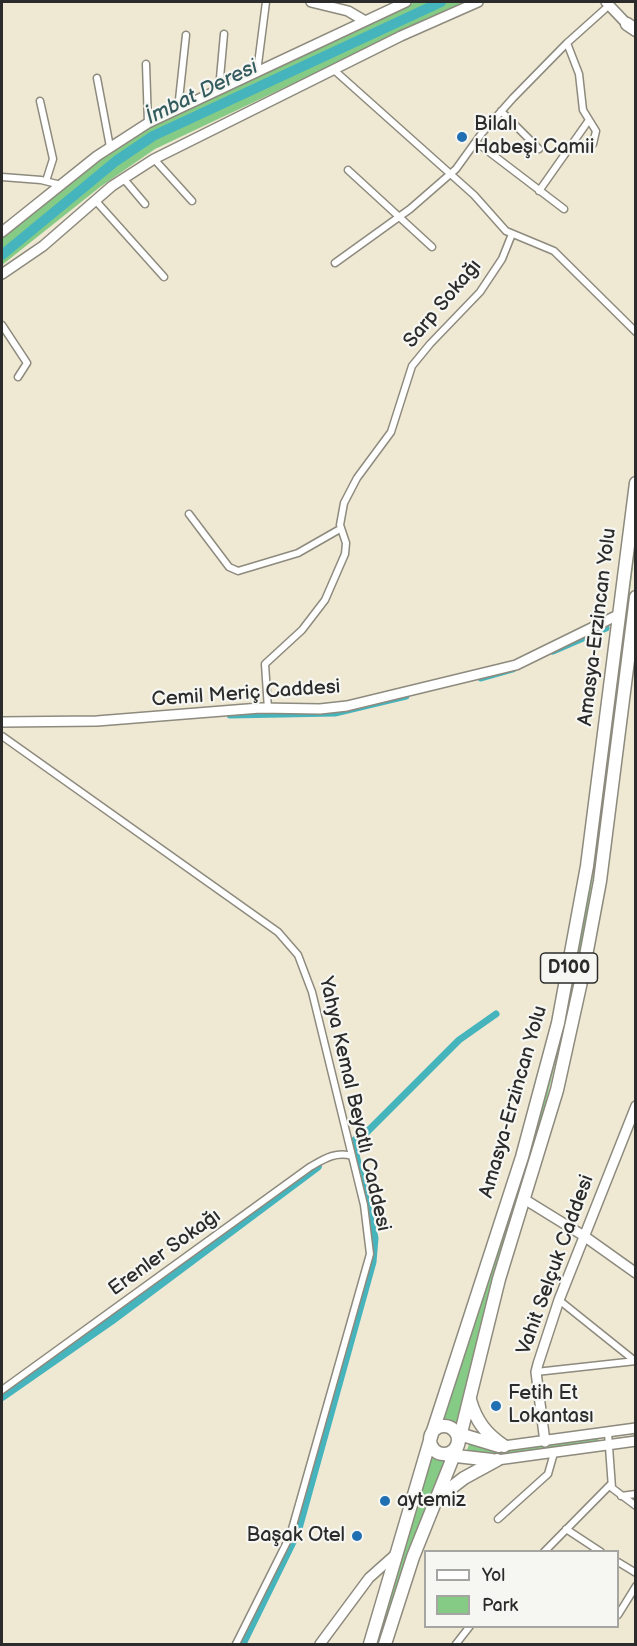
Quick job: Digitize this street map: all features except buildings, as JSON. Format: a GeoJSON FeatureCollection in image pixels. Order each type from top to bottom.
{"type":"FeatureCollection","features":[{"type":"Feature","properties":{"kind":"highway","name":"Amasya-Erzincan Yolu"},"geometry":{"type":"LineString","coordinates":[[370,1644],[431,1437],[522,1157],[558,1023],[587,866],[636,483]]}},
{"type":"Feature","properties":{"kind":"highway","name":"Amasya-Erzincan Yolu"},"geometry":{"type":"LineString","coordinates":[[385,1644],[413,1557],[435,1501],[469,1400],[496,1290],[553,1105],[588,951],[606,843],[636,597]]}},
{"type":"Feature","properties":{"kind":"highway"},"geometry":{"type":"LineString","coordinates":[[469,1400],[480,1424],[492,1438],[504,1446]]}},
{"type":"Feature","properties":{"kind":"highway"},"geometry":{"type":"LineString","coordinates":[[454,1444],[449,1427],[440,1427],[431,1437],[434,1450],[454,1444],[484,1443],[504,1446]]}},
{"type":"Feature","properties":{"kind":"highway"},"geometry":{"type":"LineString","coordinates":[[454,1444],[497,1460]]}},
{"type":"Feature","properties":{"kind":"highway"},"geometry":{"type":"LineString","coordinates":[[435,1501],[464,1478],[497,1460]]}},
{"type":"Feature","properties":{"kind":"street"},"geometry":{"type":"LineString","coordinates":[[257,72],[266,2]]}},
{"type":"Feature","properties":{"kind":"street"},"geometry":{"type":"LineString","coordinates":[[310,2],[348,11],[365,21]]}},
{"type":"Feature","properties":{"kind":"street"},"geometry":{"type":"LineString","coordinates":[[2,232],[110,147],[148,123],[406,2]]}},
{"type":"Feature","properties":{"kind":"street"},"geometry":{"type":"LineString","coordinates":[[2,274],[43,246],[123,178],[154,159],[478,2]]}},
{"type":"Feature","properties":{"kind":"street"},"geometry":{"type":"LineString","coordinates":[[335,263],[398,217],[460,165],[482,133],[501,111],[606,5],[633,26]]}},
{"type":"Feature","properties":{"kind":"street"},"geometry":{"type":"LineString","coordinates":[[219,89],[224,34]]}},
{"type":"Feature","properties":{"kind":"street"},"geometry":{"type":"LineString","coordinates":[[178,109],[186,35]]}},
{"type":"Feature","properties":{"kind":"street"},"geometry":{"type":"LineString","coordinates":[[567,43],[577,66],[582,106],[596,131],[593,144]]}},
{"type":"Feature","properties":{"kind":"street"},"geometry":{"type":"LineString","coordinates":[[146,64],[148,123]]}},
{"type":"Feature","properties":{"kind":"street"},"geometry":{"type":"LineString","coordinates":[[334,70],[450,174],[512,234],[554,251],[636,332]]}},
{"type":"Feature","properties":{"kind":"street"},"geometry":{"type":"LineString","coordinates":[[97,78],[100,109],[110,147]]}},
{"type":"Feature","properties":{"kind":"street"},"geometry":{"type":"LineString","coordinates":[[40,101],[53,159],[46,181]]}},
{"type":"Feature","properties":{"kind":"street"},"geometry":{"type":"LineString","coordinates":[[501,111],[539,148]]}},
{"type":"Feature","properties":{"kind":"street"},"geometry":{"type":"LineString","coordinates":[[539,191],[589,120]]}},
{"type":"Feature","properties":{"kind":"street"},"geometry":{"type":"LineString","coordinates":[[480,145],[564,209]]}},
{"type":"Feature","properties":{"kind":"street"},"geometry":{"type":"LineString","coordinates":[[154,159],[192,201]]}},
{"type":"Feature","properties":{"kind":"street"},"geometry":{"type":"LineString","coordinates":[[348,170],[432,248]]}},
{"type":"Feature","properties":{"kind":"street"},"geometry":{"type":"LineString","coordinates":[[2,177],[46,181],[61,185]]}},
{"type":"Feature","properties":{"kind":"street"},"geometry":{"type":"LineString","coordinates":[[123,178],[145,204]]}},
{"type":"Feature","properties":{"kind":"street"},"geometry":{"type":"LineString","coordinates":[[95,200],[164,277]]}},
{"type":"Feature","properties":{"kind":"street","name":"Sarp Sokağı"},"geometry":{"type":"LineString","coordinates":[[268,709],[265,663],[302,630],[325,600],[345,554],[346,543],[340,529],[342,510],[347,496],[364,466],[391,432],[412,366],[480,292],[502,259],[512,234]]}},
{"type":"Feature","properties":{"kind":"street"},"geometry":{"type":"LineString","coordinates":[[2,325],[27,363],[18,376]]}},
{"type":"Feature","properties":{"kind":"street"},"geometry":{"type":"LineString","coordinates":[[189,514],[229,567],[238,572],[298,553],[340,529]]}},
{"type":"Feature","properties":{"kind":"street","name":"Cemil Meriç Caddesi"},"geometry":{"type":"LineString","coordinates":[[2,722],[107,721],[268,709],[320,709],[347,706],[499,670],[534,657],[620,614]]}},
{"type":"Feature","properties":{"kind":"street","name":"Yahya Kemal Beyatlı Caddesi"},"geometry":{"type":"LineString","coordinates":[[2,736],[259,918],[291,945],[303,965],[312,992],[365,1214],[370,1254],[290,1536],[236,1644]]}},
{"type":"Feature","properties":{"kind":"street","name":"Vahit Selçuk Caddesi"},"geometry":{"type":"LineString","coordinates":[[545,1442],[536,1372],[559,1299],[636,1106]]}},
{"type":"Feature","properties":{"kind":"street","name":"Erenler Sokağı"},"geometry":{"type":"LineString","coordinates":[[2,1390],[310,1167],[332,1156],[344,1154],[352,1156]]}},
{"type":"Feature","properties":{"kind":"street"},"geometry":{"type":"LineString","coordinates":[[524,1198],[584,1236],[636,1273]]}},
{"type":"Feature","properties":{"kind":"street"},"geometry":{"type":"LineString","coordinates":[[559,1299],[635,1361]]}},
{"type":"Feature","properties":{"kind":"street"},"geometry":{"type":"LineString","coordinates":[[536,1372],[635,1361]]}},
{"type":"Feature","properties":{"kind":"street"},"geometry":{"type":"LineString","coordinates":[[504,1446],[636,1428]]}},
{"type":"Feature","properties":{"kind":"street"},"geometry":{"type":"LineString","coordinates":[[608,1433],[611,1484],[621,1496],[636,1506]]}},
{"type":"Feature","properties":{"kind":"street"},"geometry":{"type":"LineString","coordinates":[[497,1460],[636,1441]]}},
{"type":"Feature","properties":{"kind":"street"},"geometry":{"type":"LineString","coordinates":[[498,1519],[548,1474],[554,1453]]}},
{"type":"Feature","properties":{"kind":"street"},"geometry":{"type":"LineString","coordinates":[[545,1550],[611,1484]]}},
{"type":"Feature","properties":{"kind":"street"},"geometry":{"type":"LineString","coordinates":[[621,1496],[636,1494]]}},
{"type":"Feature","properties":{"kind":"street"},"geometry":{"type":"LineString","coordinates":[[566,1529],[599,1550]]}},
{"type":"Feature","properties":{"kind":"street"},"geometry":{"type":"LineString","coordinates":[[320,1644],[369,1578],[397,1553]]}},
{"type":"Feature","properties":{"kind":"street"},"geometry":{"type":"LineString","coordinates":[[619,1563],[636,1573]]}},
{"type":"Feature","properties":{"kind":"street"},"geometry":{"type":"LineString","coordinates":[[619,1613],[636,1586]]}},
{"type":"Feature","properties":{"kind":"street"},"geometry":{"type":"LineString","coordinates":[[456,1644],[468,1628]]}},
{"type":"Feature","properties":{"kind":"green space"},"geometry":{"type":"Polygon","coordinates":[[[415,2],[465,2],[155,149],[100,187],[2,265],[2,238],[91,165],[144,131],[231,87],[415,2]]]}},
{"type":"Feature","properties":{"kind":"green space"},"geometry":{"type":"Polygon","coordinates":[[[635,519],[635,550],[599,840],[578,967],[544,1110],[484,1312],[456,1425],[442,1422],[512,1205],[569,992],[589,886],[635,519]]]}},
{"type":"Feature","properties":{"kind":"green space"},"geometry":{"type":"Polygon","coordinates":[[[598,1438],[599,1441],[532,1452],[465,1455],[470,1442],[505,1449],[598,1438]]]}},
{"type":"Feature","properties":{"kind":"green space"},"geometry":{"type":"Polygon","coordinates":[[[430,1455],[445,1460],[413,1543],[379,1644],[375,1644],[430,1455]]]}},
{"type":"Feature","properties":{"kind":"waterway","name":"İmbat Deresi"},"geometry":{"type":"LineString","coordinates":[[2,255],[116,161],[153,136],[441,2]]}},
{"type":"Feature","properties":{"kind":"waterway"},"geometry":{"type":"LineString","coordinates":[[553,651],[606,628]]}},
{"type":"Feature","properties":{"kind":"waterway"},"geometry":{"type":"LineString","coordinates":[[481,678],[513,669]]}},
{"type":"Feature","properties":{"kind":"waterway"},"geometry":{"type":"LineString","coordinates":[[230,715],[335,713],[406,696]]}},
{"type":"Feature","properties":{"kind":"waterway"},"geometry":{"type":"LineString","coordinates":[[243,1644],[298,1532],[373,1262],[375,1238],[353,1141],[366,1133],[459,1040],[496,1014]]}},
{"type":"Feature","properties":{"kind":"waterway"},"geometry":{"type":"LineString","coordinates":[[2,1396],[111,1320],[317,1166]]}},
{"type":"Feature","properties":{"kind":"place","name":"Bilalı Habeşi Camii"},"geometry":{"type":"Point","coordinates":[462,137]}},
{"type":"Feature","properties":{"kind":"place","name":"Fetih Et Lokantası"},"geometry":{"type":"Point","coordinates":[496,1406]}},
{"type":"Feature","properties":{"kind":"place","name":"aytemiz"},"geometry":{"type":"Point","coordinates":[385,1501]}},
{"type":"Feature","properties":{"kind":"place","name":"Başak Otel"},"geometry":{"type":"Point","coordinates":[357,1536]}}]}
